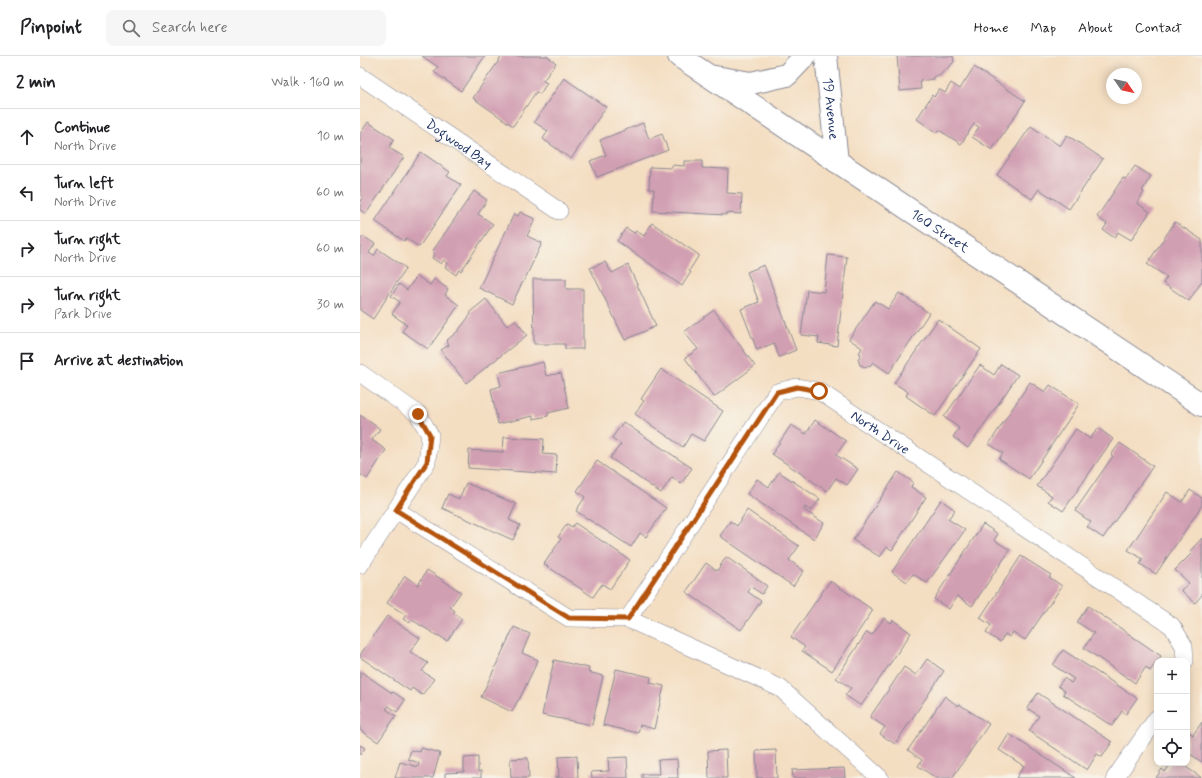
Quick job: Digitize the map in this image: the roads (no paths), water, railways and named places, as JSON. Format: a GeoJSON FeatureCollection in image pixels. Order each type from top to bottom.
{"type":"FeatureCollection","features":[{"type":"Feature","properties":{"kind":"street","name":"160 Street"},"geometry":{"type":"LineString","coordinates":[[679,56],[1202,405]]}},
{"type":"Feature","properties":{"kind":"street"},"geometry":{"type":"LineString","coordinates":[[709,76],[751,83],[787,75],[806,56]]}},
{"type":"Feature","properties":{"kind":"street","name":"19 Avenue"},"geometry":{"type":"LineString","coordinates":[[826,56],[836,162]]}},
{"type":"Feature","properties":{"kind":"lane","name":"Dogwood Bay"},"geometry":{"type":"LineString","coordinates":[[360,76],[559,211]]}},
{"type":"Feature","properties":{"kind":"lane"},"geometry":{"type":"LineString","coordinates":[[360,373],[418,414],[430,435],[427,462],[360,565]]}},
{"type":"Feature","properties":{"kind":"lane","name":"North Drive"},"geometry":{"type":"LineString","coordinates":[[628,619],[777,392],[797,387],[819,391],[1172,626],[1184,646],[1185,658]]}},
{"type":"Feature","properties":{"kind":"lane"},"geometry":{"type":"LineString","coordinates":[[396,510],[569,618],[628,619],[780,688],[880,778]]}},
{"type":"Feature","properties":{"kind":"lane"},"geometry":{"type":"LineString","coordinates":[[1115,778],[1154,722]]}}]}
